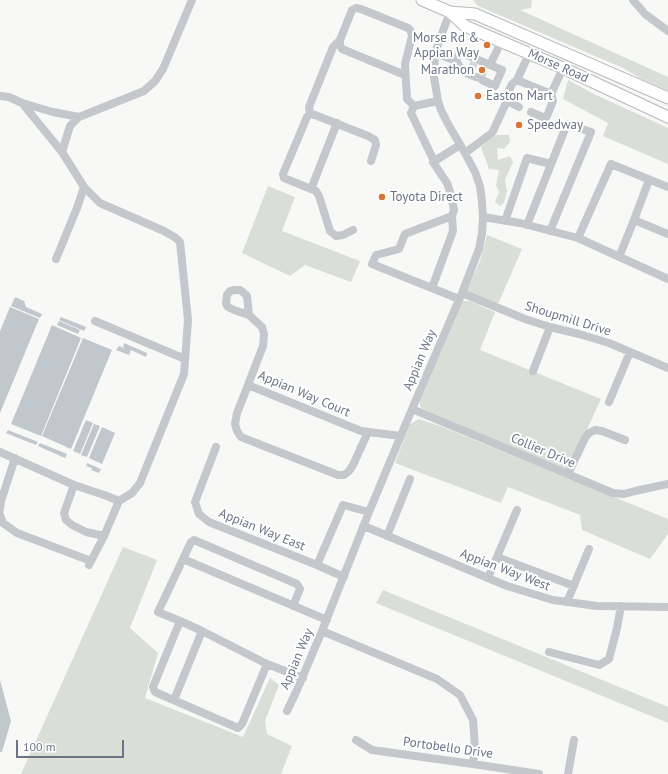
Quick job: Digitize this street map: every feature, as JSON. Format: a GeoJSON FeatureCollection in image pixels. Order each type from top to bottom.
{"type":"FeatureCollection","features":[{"type":"Feature","properties":{"kind":"main road","name":"Morse Road"},"geometry":{"type":"LineString","coordinates":[[422,0],[450,12],[475,14],[668,98]]}},
{"type":"Feature","properties":{"kind":"main road","name":"Morse Road"},"geometry":{"type":"LineString","coordinates":[[450,12],[465,26],[563,68],[668,117]]}},
{"type":"Feature","properties":{"kind":"street"},"geometry":{"type":"LineString","coordinates":[[62,152],[70,126],[80,117],[144,90],[155,81],[163,69],[192,0]]}},
{"type":"Feature","properties":{"kind":"street"},"geometry":{"type":"LineString","coordinates":[[633,0],[645,14],[668,31]]}},
{"type":"Feature","properties":{"kind":"street"},"geometry":{"type":"LineString","coordinates":[[353,230],[344,235],[336,236],[330,231],[316,191],[284,178],[283,174],[307,117],[310,114],[309,108],[333,47],[340,40],[352,10],[356,8],[361,9],[408,28],[411,31],[412,36],[405,64],[405,75],[407,99],[414,106]]}},
{"type":"Feature","properties":{"kind":"street","name":"Appian Way"},"geometry":{"type":"LineString","coordinates":[[287,711],[322,632],[401,436],[461,296],[482,233],[483,217],[480,186],[475,172],[448,124],[438,101],[434,78],[435,53],[450,12]]}},
{"type":"Feature","properties":{"kind":"street"},"geometry":{"type":"LineString","coordinates":[[340,40],[342,49],[405,75]]}},
{"type":"Feature","properties":{"kind":"street"},"geometry":{"type":"LineString","coordinates":[[435,53],[456,61],[464,72],[475,70],[487,65],[501,42]]}},
{"type":"Feature","properties":{"kind":"street"},"geometry":{"type":"LineString","coordinates":[[456,61],[460,52],[475,70],[495,86],[502,70],[487,65]]}},
{"type":"Feature","properties":{"kind":"street"},"geometry":{"type":"LineString","coordinates":[[465,153],[492,133],[506,102],[507,95],[512,84],[517,80],[529,54]]}},
{"type":"Feature","properties":{"kind":"street"},"geometry":{"type":"LineString","coordinates":[[531,112],[546,118],[553,101],[551,94],[563,68]]}},
{"type":"Feature","properties":{"kind":"street"},"geometry":{"type":"LineString","coordinates":[[517,80],[551,94]]}},
{"type":"Feature","properties":{"kind":"street"},"geometry":{"type":"LineString","coordinates":[[0,96],[9,97],[22,103],[54,112],[80,117]]}},
{"type":"Feature","properties":{"kind":"street"},"geometry":{"type":"LineString","coordinates":[[414,106],[438,101]]}},
{"type":"Feature","properties":{"kind":"street"},"geometry":{"type":"LineString","coordinates":[[506,102],[519,107]]}},
{"type":"Feature","properties":{"kind":"street"},"geometry":{"type":"LineString","coordinates":[[0,515],[3,523],[17,533],[90,563],[119,502],[132,493],[140,483],[184,374],[188,320],[180,242],[164,231],[100,203],[84,188],[62,152],[22,103]]}},
{"type":"Feature","properties":{"kind":"street"},"geometry":{"type":"LineString","coordinates":[[414,106],[411,113],[447,184],[454,210],[452,216],[453,231],[432,288]]}},
{"type":"Feature","properties":{"kind":"street"},"geometry":{"type":"LineString","coordinates":[[310,114],[376,140],[376,146],[371,161]]}},
{"type":"Feature","properties":{"kind":"street"},"geometry":{"type":"LineString","coordinates":[[311,189],[337,124]]}},
{"type":"Feature","properties":{"kind":"street"},"geometry":{"type":"LineString","coordinates":[[527,224],[567,124],[590,132],[550,231]]}},
{"type":"Feature","properties":{"kind":"street"},"geometry":{"type":"LineString","coordinates":[[434,161],[460,145]]}},
{"type":"Feature","properties":{"kind":"street"},"geometry":{"type":"LineString","coordinates":[[505,220],[527,158],[551,164]]}},
{"type":"Feature","properties":{"kind":"street"},"geometry":{"type":"LineString","coordinates":[[578,238],[611,164],[668,187]]}},
{"type":"Feature","properties":{"kind":"street"},"geometry":{"type":"LineString","coordinates":[[619,257],[649,180]]}},
{"type":"Feature","properties":{"kind":"street"},"geometry":{"type":"LineString","coordinates":[[56,259],[84,188]]}},
{"type":"Feature","properties":{"kind":"street","name":"Shoupmill Drive"},"geometry":{"type":"LineString","coordinates":[[452,216],[405,234],[399,249],[376,255],[372,264],[432,288],[461,296],[550,327],[609,343],[668,368]]}},
{"type":"Feature","properties":{"kind":"street"},"geometry":{"type":"LineString","coordinates":[[483,217],[527,224],[578,238],[668,279]]}},
{"type":"Feature","properties":{"kind":"street"},"geometry":{"type":"LineString","coordinates":[[634,220],[668,234]]}},
{"type":"Feature","properties":{"kind":"street","name":"Appian Way Court"},"geometry":{"type":"LineString","coordinates":[[249,315],[262,327],[264,340],[248,384],[361,431],[401,436]]}},
{"type":"Feature","properties":{"kind":"street"},"geometry":{"type":"LineString","coordinates":[[95,321],[185,359]]}},
{"type":"Feature","properties":{"kind":"street"},"geometry":{"type":"LineString","coordinates":[[533,370],[550,327]]}},
{"type":"Feature","properties":{"kind":"street"},"geometry":{"type":"LineString","coordinates":[[609,402],[630,352]]}},
{"type":"Feature","properties":{"kind":"street"},"geometry":{"type":"LineString","coordinates":[[248,384],[236,413],[235,424],[241,437],[338,475],[344,475],[353,465],[368,432]]}},
{"type":"Feature","properties":{"kind":"street","name":"Collier Drive"},"geometry":{"type":"LineString","coordinates":[[412,410],[613,493],[624,494],[668,484]]}},
{"type":"Feature","properties":{"kind":"street"},"geometry":{"type":"LineString","coordinates":[[568,474],[585,438],[589,433],[595,430],[602,431],[625,440]]}},
{"type":"Feature","properties":{"kind":"street","name":"Appian Way East"},"geometry":{"type":"LineString","coordinates":[[216,447],[195,502],[199,514],[208,522],[344,577]]}},
{"type":"Feature","properties":{"kind":"street"},"geometry":{"type":"LineString","coordinates":[[0,452],[74,485],[107,496],[119,502]]}},
{"type":"Feature","properties":{"kind":"street"},"geometry":{"type":"LineString","coordinates":[[0,504],[15,458]]}},
{"type":"Feature","properties":{"kind":"street"},"geometry":{"type":"LineString","coordinates":[[387,536],[410,479]]}},
{"type":"Feature","properties":{"kind":"street"},"geometry":{"type":"LineString","coordinates":[[74,485],[64,513],[66,520],[72,526],[86,532],[104,536]]}},
{"type":"Feature","properties":{"kind":"street","name":"Appian Way East"},"geometry":{"type":"LineString","coordinates":[[317,565],[343,505],[370,512]]}},
{"type":"Feature","properties":{"kind":"street"},"geometry":{"type":"LineString","coordinates":[[488,578],[516,510]]}},
{"type":"Feature","properties":{"kind":"street","name":"Appian Way West"},"geometry":{"type":"LineString","coordinates":[[364,526],[507,586],[553,600],[598,606],[668,607]]}},
{"type":"Feature","properties":{"kind":"street"},"geometry":{"type":"LineString","coordinates":[[294,606],[300,589],[297,584],[194,540],[191,542],[158,612],[202,630],[267,664],[302,678]]}},
{"type":"Feature","properties":{"kind":"street"},"geometry":{"type":"LineString","coordinates":[[568,602],[589,549]]}},
{"type":"Feature","properties":{"kind":"street"},"geometry":{"type":"LineString","coordinates":[[497,556],[574,586]]}},
{"type":"Feature","properties":{"kind":"street"},"geometry":{"type":"LineString","coordinates":[[183,559],[327,620]]}},
{"type":"Feature","properties":{"kind":"street"},"geometry":{"type":"LineString","coordinates":[[549,652],[599,665],[609,659],[621,606]]}},
{"type":"Feature","properties":{"kind":"street"},"geometry":{"type":"LineString","coordinates":[[180,621],[153,687],[155,692],[238,728],[242,724],[267,664]]}},
{"type":"Feature","properties":{"kind":"street"},"geometry":{"type":"LineString","coordinates":[[174,700],[202,630]]}},
{"type":"Feature","properties":{"kind":"street"},"geometry":{"type":"LineString","coordinates":[[322,632],[437,679],[460,695],[474,720],[475,748],[473,764]]}},
{"type":"Feature","properties":{"kind":"street","name":"Portobello Drive"},"geometry":{"type":"LineString","coordinates":[[356,740],[372,750],[539,774]]}},
{"type":"Feature","properties":{"kind":"street"},"geometry":{"type":"LineString","coordinates":[[568,774],[574,740]]}},
{"type":"Feature","properties":{"kind":"shaded area"},"geometry":{"type":"Polygon","coordinates":[[[473,0],[532,0],[531,8],[520,10],[668,77],[668,91],[643,80],[623,68],[478,6],[473,0]]]}},
{"type":"Feature","properties":{"kind":"shaded area"},"geometry":{"type":"Polygon","coordinates":[[[568,80],[594,94],[668,128],[668,164],[603,136],[608,123],[563,99],[568,80]]]}},
{"type":"Feature","properties":{"kind":"shaded area"},"geometry":{"type":"Polygon","coordinates":[[[497,135],[509,135],[510,142],[504,149],[497,148],[498,160],[510,156],[513,162],[505,180],[507,191],[504,203],[500,206],[495,202],[499,192],[496,185],[499,170],[489,169],[481,147],[497,135]]]}},
{"type":"Feature","properties":{"kind":"shaded area"},"geometry":{"type":"Polygon","coordinates":[[[268,186],[295,197],[282,231],[360,261],[351,282],[305,265],[290,276],[242,253],[268,186]]]}},
{"type":"Feature","properties":{"kind":"shaded area"},"geometry":{"type":"Polygon","coordinates":[[[487,235],[522,249],[498,304],[471,294],[467,290],[480,261],[487,235]]]}},
{"type":"Feature","properties":{"kind":"shaded area"},"geometry":{"type":"Polygon","coordinates":[[[15,297],[24,301],[26,307],[42,314],[40,318],[11,306],[15,297]]]}},
{"type":"Feature","properties":{"kind":"shaded area"},"geometry":{"type":"Polygon","coordinates":[[[462,301],[470,301],[495,312],[480,350],[601,399],[568,471],[423,409],[420,406],[420,400],[462,301]]]}},
{"type":"Feature","properties":{"kind":"shaded area"},"geometry":{"type":"Polygon","coordinates":[[[10,307],[39,319],[0,413],[0,331],[10,307]]]}},
{"type":"Feature","properties":{"kind":"shaded area"},"geometry":{"type":"Polygon","coordinates":[[[61,317],[86,327],[84,331],[59,320],[61,317]]]}},
{"type":"Feature","properties":{"kind":"shaded area"},"geometry":{"type":"Polygon","coordinates":[[[59,321],[80,330],[78,334],[57,325],[59,321]]]}},
{"type":"Feature","properties":{"kind":"shaded area"},"geometry":{"type":"Polygon","coordinates":[[[52,325],[81,338],[41,436],[11,424],[52,325]]]}},
{"type":"Feature","properties":{"kind":"shaded area"},"geometry":{"type":"Polygon","coordinates":[[[83,338],[112,350],[71,449],[42,436],[83,338]]]}},
{"type":"Feature","properties":{"kind":"shaded area"},"geometry":{"type":"Polygon","coordinates":[[[124,343],[147,353],[146,357],[131,350],[129,355],[116,350],[119,346],[126,349],[123,347],[124,343]]]}},
{"type":"Feature","properties":{"kind":"shaded area"},"geometry":{"type":"Polygon","coordinates":[[[419,419],[440,426],[668,519],[668,534],[650,559],[582,530],[580,515],[508,487],[501,503],[395,463],[410,424],[419,419]]]}},
{"type":"Feature","properties":{"kind":"shaded area"},"geometry":{"type":"Polygon","coordinates":[[[86,420],[93,423],[80,454],[73,451],[86,420]]]}},
{"type":"Feature","properties":{"kind":"shaded area"},"geometry":{"type":"Polygon","coordinates":[[[94,424],[100,426],[87,457],[81,455],[94,424]]]}},
{"type":"Feature","properties":{"kind":"shaded area"},"geometry":{"type":"Polygon","coordinates":[[[102,427],[115,433],[102,464],[89,458],[102,427]]]}},
{"type":"Feature","properties":{"kind":"shaded area"},"geometry":{"type":"Polygon","coordinates":[[[8,430],[38,442],[36,445],[6,433],[8,430]]]}},
{"type":"Feature","properties":{"kind":"shaded area"},"geometry":{"type":"Polygon","coordinates":[[[40,443],[67,454],[65,458],[38,446],[40,443]]]}},
{"type":"Feature","properties":{"kind":"shaded area"},"geometry":{"type":"Polygon","coordinates":[[[87,463],[101,469],[99,473],[86,466],[87,463]]]}},
{"type":"Feature","properties":{"kind":"shaded area"},"geometry":{"type":"Polygon","coordinates":[[[123,547],[157,560],[130,628],[158,653],[145,698],[243,737],[270,678],[279,685],[265,721],[267,734],[292,746],[281,774],[21,774],[123,547]]]}},
{"type":"Feature","properties":{"kind":"shaded area"},"geometry":{"type":"Polygon","coordinates":[[[383,590],[668,707],[668,723],[376,603],[383,590]]]}},
{"type":"Feature","properties":{"kind":"shaded area"},"geometry":{"type":"Polygon","coordinates":[[[0,680],[11,721],[2,752],[0,752],[0,680]]]}},
{"type":"Feature","properties":{"kind":"tunnel"},"geometry":{"type":"LineString","coordinates":[[471,69],[474,63]]}},
{"type":"Feature","properties":{"kind":"tunnel"},"geometry":{"type":"LineString","coordinates":[[480,79],[485,68]]}},
{"type":"Feature","properties":{"kind":"place","name":"Morse Rd & Appian Way"},"geometry":{"type":"Point","coordinates":[487,45]}},
{"type":"Feature","properties":{"kind":"place","name":"Marathon"},"geometry":{"type":"Point","coordinates":[482,70]}},
{"type":"Feature","properties":{"kind":"place","name":"Easton Mart"},"geometry":{"type":"Point","coordinates":[478,96]}},
{"type":"Feature","properties":{"kind":"place","name":"Speedway"},"geometry":{"type":"Point","coordinates":[519,125]}},
{"type":"Feature","properties":{"kind":"place","name":"Toyota Direct"},"geometry":{"type":"Point","coordinates":[382,197]}}]}
